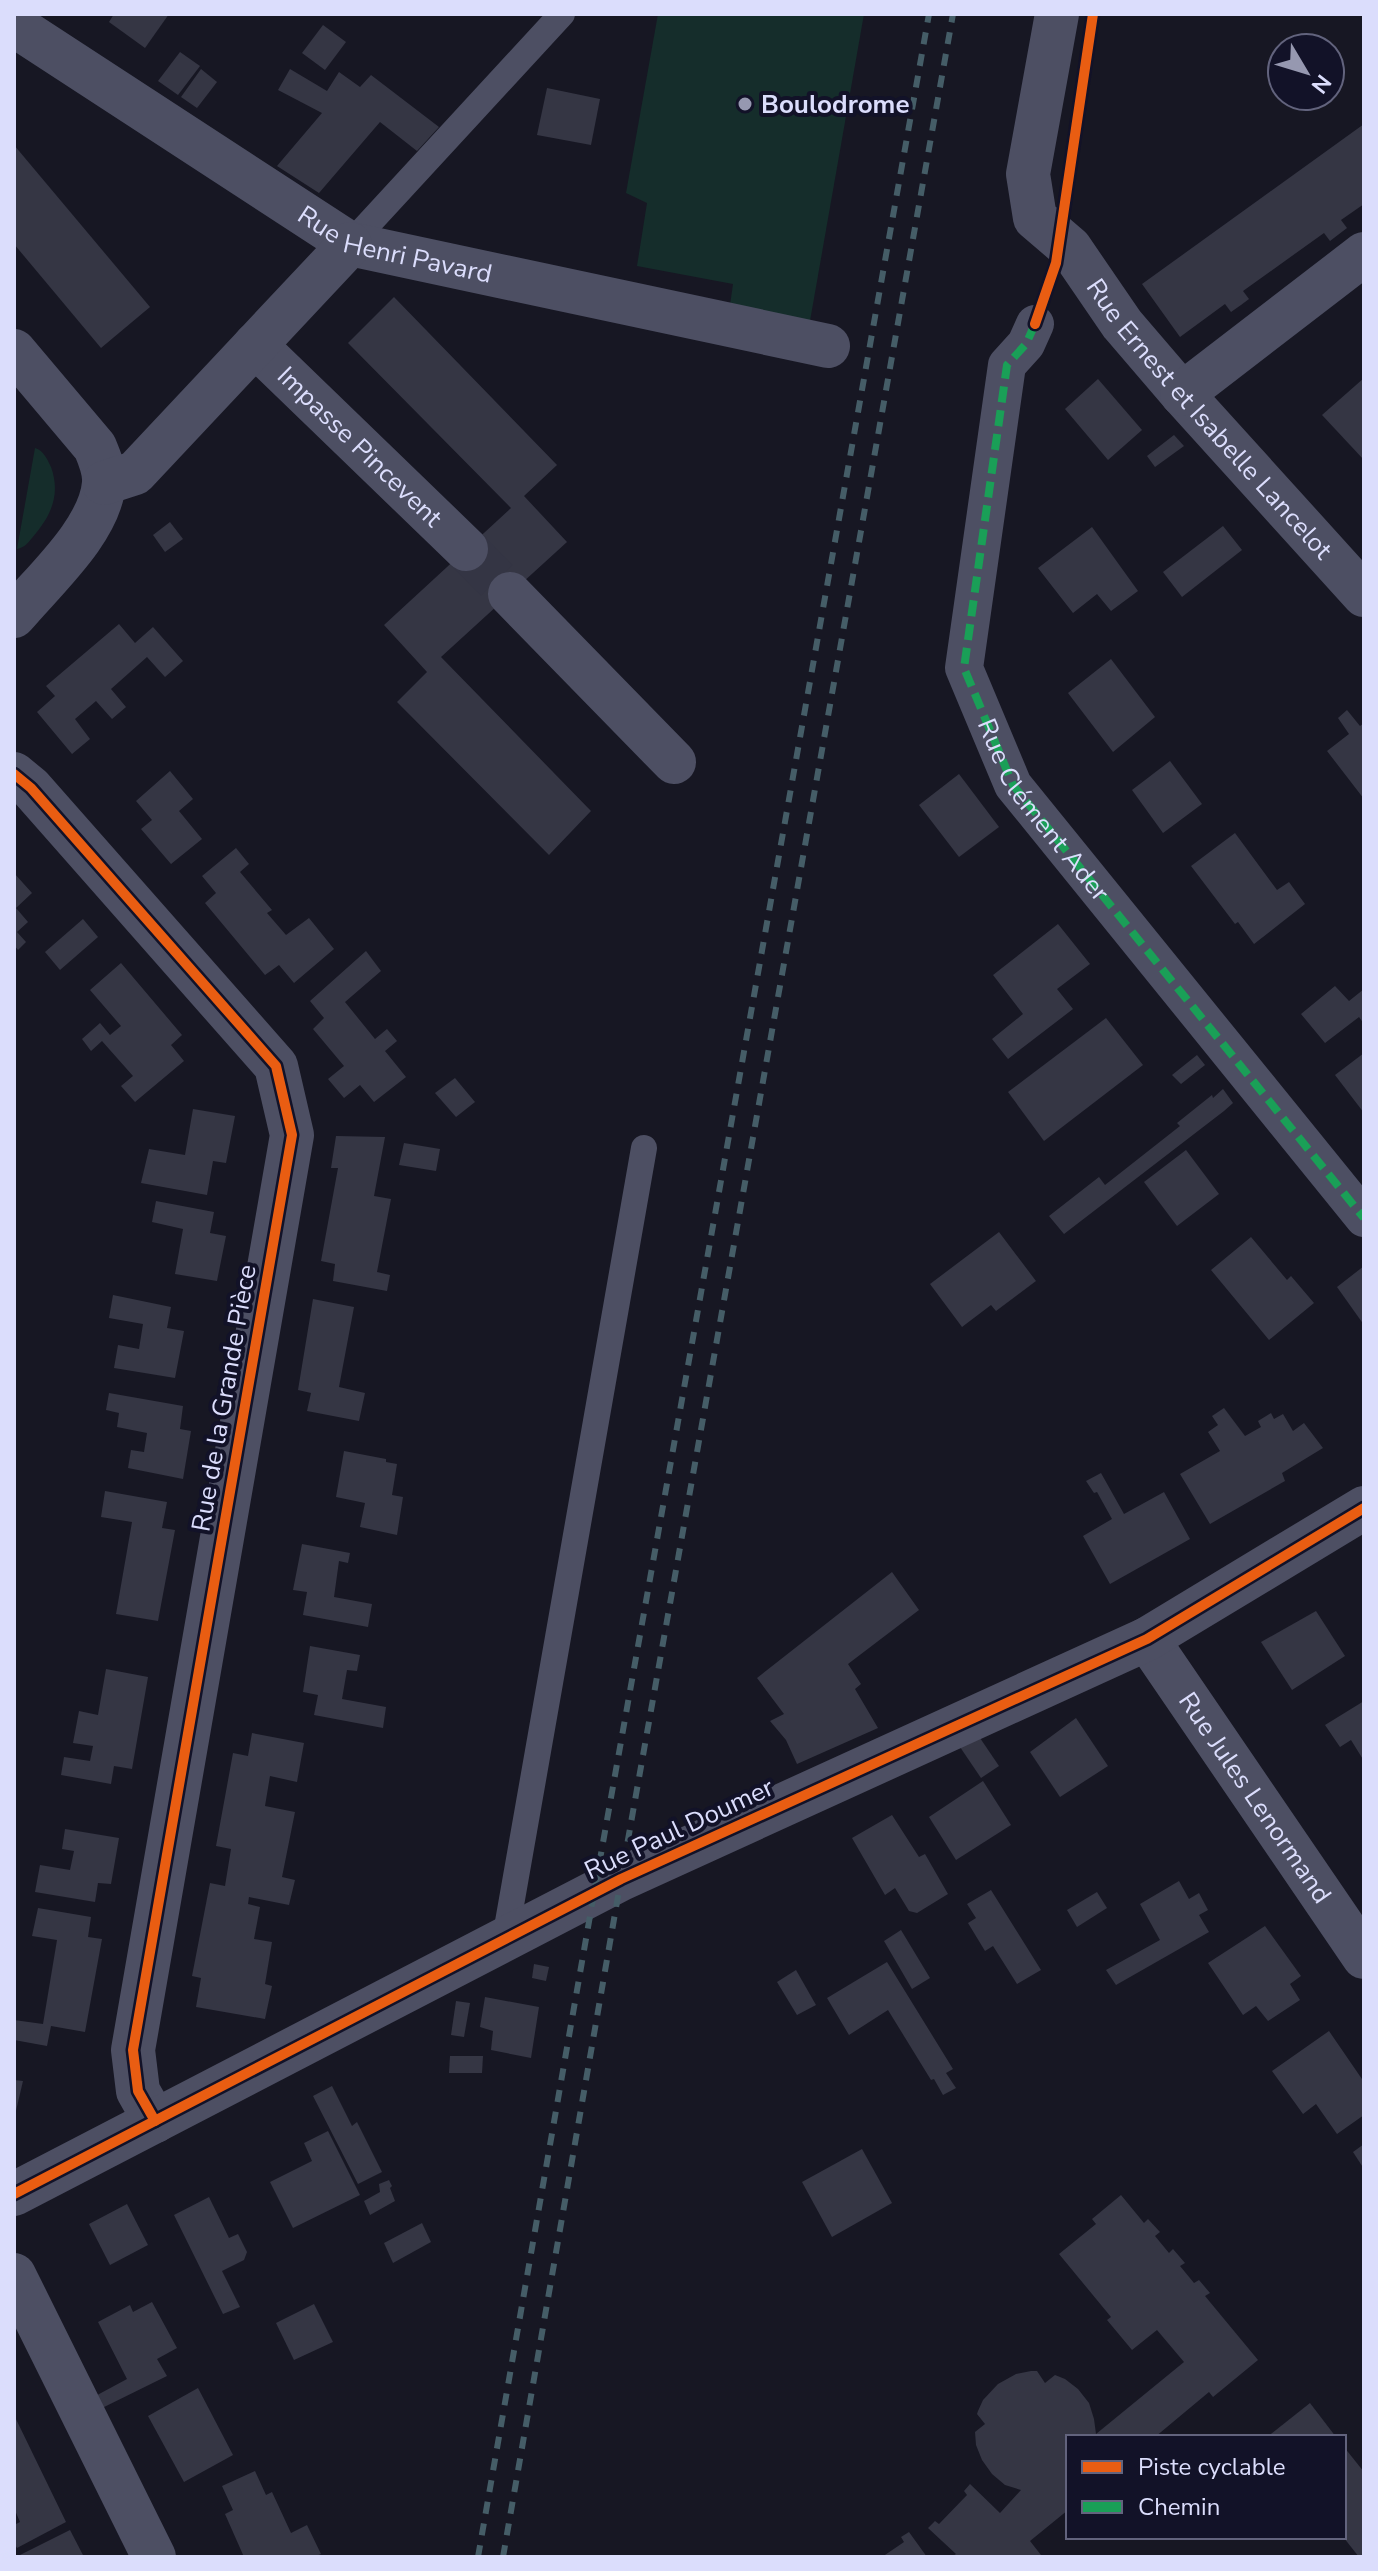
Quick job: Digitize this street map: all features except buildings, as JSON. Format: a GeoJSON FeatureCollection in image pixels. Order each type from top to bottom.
{"type":"FeatureCollection","features":[{"type":"Feature","properties":{"kind":"street","name":"Rue Ernest et Isabelle Lancelot"},"geometry":{"type":"LineString","coordinates":[[1057,14],[1028,174],[1035,218],[1070,248],[1122,324],[1364,595]]}},
{"type":"Feature","properties":{"kind":"street","name":"Rue Henri Pavard"},"geometry":{"type":"LineString","coordinates":[[14,25],[350,244],[828,346]]}},
{"type":"Feature","properties":{"kind":"street","name":"Impasse Pincevent"},"geometry":{"type":"LineString","coordinates":[[104,483],[135,473],[350,244]]}},
{"type":"Feature","properties":{"kind":"street"},"geometry":{"type":"LineString","coordinates":[[1182,394],[1364,254]]}},
{"type":"Feature","properties":{"kind":"street","name":"Rue Clément Ader"},"geometry":{"type":"LineString","coordinates":[[1035,324],[1026,344],[1007,365],[964,668],[1013,785],[1364,1218]]}},
{"type":"Feature","properties":{"kind":"street","name":"Impasse Pincevent"},"geometry":{"type":"LineString","coordinates":[[255,345],[466,549]]}},
{"type":"Feature","properties":{"kind":"street"},"geometry":{"type":"LineString","coordinates":[[14,351],[95,447],[103,467],[104,483],[97,512],[81,539],[14,616]]}},
{"type":"Feature","properties":{"kind":"street"},"geometry":{"type":"LineString","coordinates":[[510,594],[674,762]]}},
{"type":"Feature","properties":{"kind":"street","name":"Rue de la Grande Pièce"},"geometry":{"type":"LineString","coordinates":[[14,774],[31,788],[276,1066],[292,1135],[133,2050],[138,2091],[155,2121]]}},
{"type":"Feature","properties":{"kind":"street","name":"Rue Paul Doumer"},"geometry":{"type":"LineString","coordinates":[[14,2194],[621,1879],[1147,1639],[1364,1508]]}},
{"type":"Feature","properties":{"kind":"street","name":"Rue Jules Lenormand"},"geometry":{"type":"LineString","coordinates":[[1147,1639],[1364,1957]]}},
{"type":"Feature","properties":{"kind":"street"},"geometry":{"type":"LineString","coordinates":[[14,2275],[154,2557]]}},
{"type":"Feature","properties":{"kind":"lane"},"geometry":{"type":"LineString","coordinates":[[350,244],[562,14]]}},
{"type":"Feature","properties":{"kind":"lane"},"geometry":{"type":"LineString","coordinates":[[505,1939],[644,1148]]}},
{"type":"Feature","properties":{"kind":"green space","name":"Boulodrome"},"geometry":{"type":"Polygon","coordinates":[[[658,14],[864,14],[810,321],[730,305],[733,284],[637,266],[647,203],[626,193],[658,14]]]}},
{"type":"Feature","properties":{"kind":"green space"},"geometry":{"type":"Polygon","coordinates":[[[35,448],[43,453],[51,467],[54,496],[39,530],[26,545],[17,549],[35,448]]]}},
{"type":"Feature","properties":{"kind":"tunnel"},"geometry":{"type":"LineString","coordinates":[[466,549],[510,594]]}},
{"type":"Feature","properties":{"kind":"railway"},"geometry":{"type":"LineString","coordinates":[[478,2557],[929,14]]}},
{"type":"Feature","properties":{"kind":"railway"},"geometry":{"type":"LineString","coordinates":[[503,2557],[953,14]]}},
{"type":"Feature","properties":{"kind":"marked path"},"geometry":{"type":"LineString","coordinates":[[1035,324],[1026,344],[1007,365],[964,668],[1013,785],[1364,1218]]}},
{"type":"Feature","properties":{"kind":"cycle path"},"geometry":{"type":"LineString","coordinates":[[1035,324],[1056,263],[1093,14]]}},
{"type":"Feature","properties":{"kind":"cycle path"},"geometry":{"type":"LineString","coordinates":[[14,774],[31,788],[276,1066],[292,1135],[133,2050],[138,2091],[155,2121]]}},
{"type":"Feature","properties":{"kind":"cycle path"},"geometry":{"type":"LineString","coordinates":[[14,2194],[621,1879],[1147,1639],[1364,1508]]}},
{"type":"Feature","properties":{"kind":"place","name":"Boulodrome"},"geometry":{"type":"Point","coordinates":[745,104]}}]}
